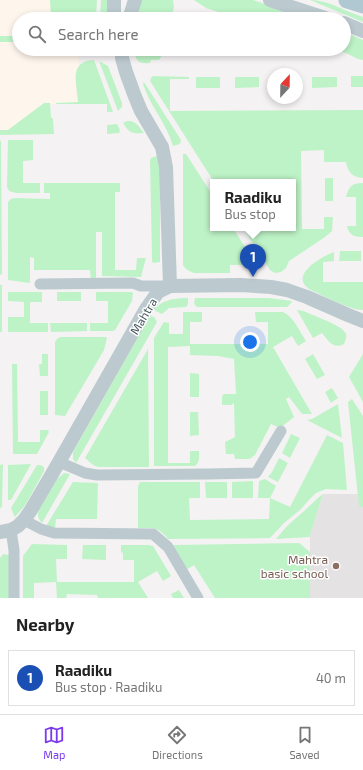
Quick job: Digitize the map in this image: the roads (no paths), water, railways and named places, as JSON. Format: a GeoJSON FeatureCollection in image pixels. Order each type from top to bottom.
{"type":"FeatureCollection","features":[{"type":"Feature","properties":{"kind":"main road"},"geometry":{"type":"LineString","coordinates":[[347,0],[363,5]]}},
{"type":"Feature","properties":{"kind":"street"},"geometry":{"type":"LineString","coordinates":[[114,0],[114,12]]}},
{"type":"Feature","properties":{"kind":"street"},"geometry":{"type":"LineString","coordinates":[[131,12],[135,0]]}},
{"type":"Feature","properties":{"kind":"street"},"geometry":{"type":"LineString","coordinates":[[270,0],[307,12]]}},
{"type":"Feature","properties":{"kind":"street"},"geometry":{"type":"LineString","coordinates":[[292,0],[319,12]]}},
{"type":"Feature","properties":{"kind":"street"},"geometry":{"type":"LineString","coordinates":[[351,26],[362,30]]}},
{"type":"Feature","properties":{"kind":"street"},"geometry":{"type":"LineString","coordinates":[[122,56],[126,72],[141,111],[162,147],[166,167],[170,286]]}},
{"type":"Feature","properties":{"kind":"street"},"geometry":{"type":"LineString","coordinates":[[40,284],[133,283],[141,286],[241,285],[271,288],[287,290],[307,297],[363,321]]}},
{"type":"Feature","properties":{"kind":"street","name":"Mahtra"},"geometry":{"type":"LineString","coordinates":[[5,531],[18,526],[24,520],[59,462],[146,309],[158,292],[170,286]]}},
{"type":"Feature","properties":{"kind":"street"},"geometry":{"type":"LineString","coordinates":[[59,462],[85,473],[97,475],[256,473],[281,430]]}},
{"type":"Feature","properties":{"kind":"street"},"geometry":{"type":"LineString","coordinates":[[24,520],[41,529],[54,533],[153,534],[168,547],[198,598]]}},
{"type":"Feature","properties":{"kind":"street"},"geometry":{"type":"LineString","coordinates":[[5,531],[14,550],[14,598]]}},
{"type":"Feature","properties":{"kind":"place","name":"Raadiku"},"geometry":{"type":"Point","coordinates":[253,277]}},
{"type":"Feature","properties":{"kind":"place","name":"Mahtra basic school"},"geometry":{"type":"Point","coordinates":[336,566]}}]}
